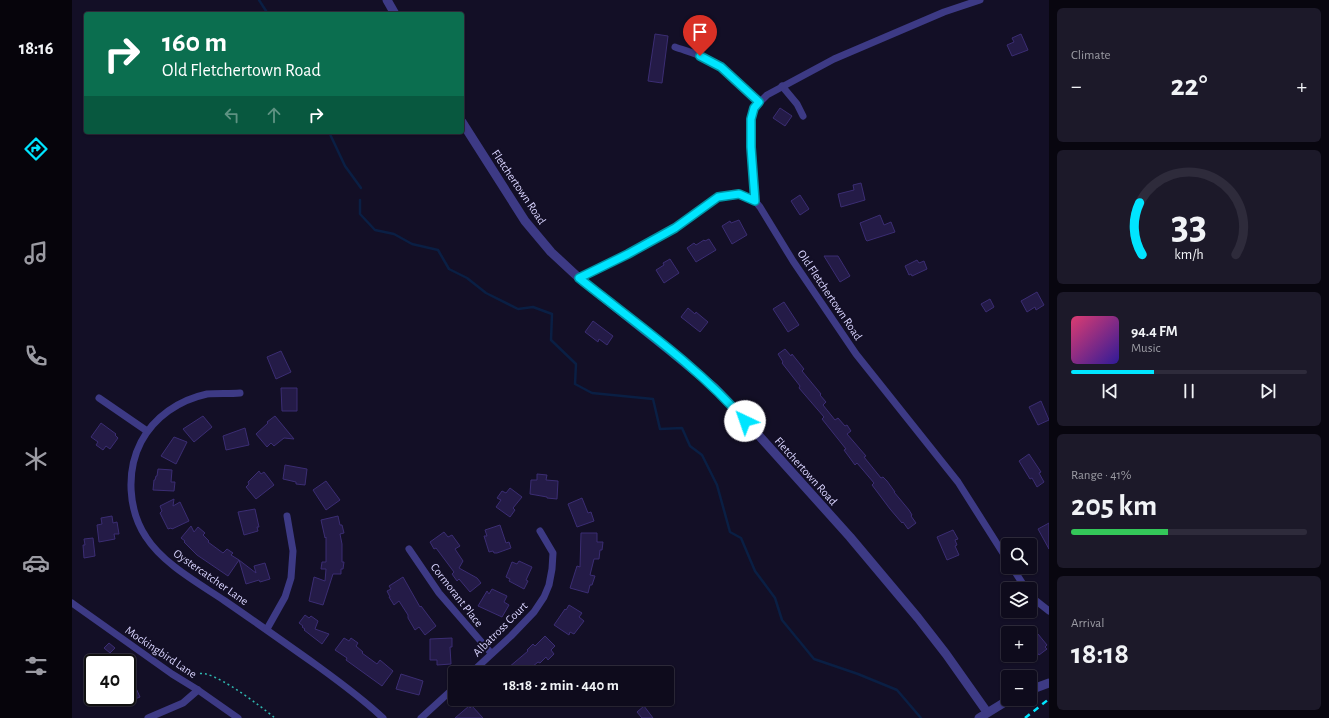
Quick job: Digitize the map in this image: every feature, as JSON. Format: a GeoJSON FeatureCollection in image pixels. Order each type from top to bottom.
{"type":"FeatureCollection","features":[{"type":"Feature","properties":{"kind":"street"},"geometry":{"type":"LineString","coordinates":[[387,0],[394,12]]}},
{"type":"Feature","properties":{"kind":"street"},"geometry":{"type":"LineString","coordinates":[[579,278],[628,254],[675,228],[718,197],[739,194],[755,201],[751,147],[751,119],[754,108],[767,95],[834,59],[944,12],[980,0]]}},
{"type":"Feature","properties":{"kind":"street"},"geometry":{"type":"LineString","coordinates":[[675,47],[700,56],[721,67],[759,102]]}},
{"type":"Feature","properties":{"kind":"street"},"geometry":{"type":"LineString","coordinates":[[782,86],[797,104],[803,116]]}},
{"type":"Feature","properties":{"kind":"street","name":"Fletchertown Road"},"geometry":{"type":"LineString","coordinates":[[464,125],[525,221],[551,252],[579,278],[714,388],[736,410],[850,537],[918,618],[946,654],[987,712]]}},
{"type":"Feature","properties":{"kind":"street","name":"Old Fletchertown Road"},"geometry":{"type":"LineString","coordinates":[[755,201],[793,261],[856,354],[958,482],[1001,550]]}},
{"type":"Feature","properties":{"kind":"street","name":"Oystercatcher Lane"},"geometry":{"type":"LineString","coordinates":[[240,393],[209,394],[192,398],[169,410],[146,431],[138,448],[133,467],[131,485],[132,502],[137,520],[146,538],[161,555],[181,571],[267,629],[342,684],[371,706],[383,718]]}},
{"type":"Feature","properties":{"kind":"street"},"geometry":{"type":"LineString","coordinates":[[99,398],[146,431]]}},
{"type":"Feature","properties":{"kind":"street"},"geometry":{"type":"LineString","coordinates":[[267,629],[285,597],[291,578],[293,551],[287,516]]}},
{"type":"Feature","properties":{"kind":"street","name":"Albatross Court"},"geometry":{"type":"LineString","coordinates":[[478,666],[511,636],[534,612],[544,597],[549,586],[553,553],[540,531]]}},
{"type":"Feature","properties":{"kind":"street","name":"Cormorant Place"},"geometry":{"type":"LineString","coordinates":[[409,549],[439,593],[491,654]]}},
{"type":"Feature","properties":{"kind":"street"},"geometry":{"type":"LineString","coordinates":[[1037,602],[1049,611]]}},
{"type":"Feature","properties":{"kind":"street","name":"Mockingbird Lane"},"geometry":{"type":"LineString","coordinates":[[72,603],[176,677],[198,690],[238,718]]}},
{"type":"Feature","properties":{"kind":"street"},"geometry":{"type":"LineString","coordinates":[[1037,687],[1049,683]]}},
{"type":"Feature","properties":{"kind":"street"},"geometry":{"type":"LineString","coordinates":[[148,718],[183,703],[198,690]]}},
{"type":"Feature","properties":{"kind":"street"},"geometry":{"type":"LineString","coordinates":[[421,718],[448,693]]}},
{"type":"Feature","properties":{"kind":"street"},"geometry":{"type":"LineString","coordinates":[[979,718],[1001,704]]}},
{"type":"Feature","properties":{"kind":"path"},"geometry":{"type":"LineString","coordinates":[[176,677],[203,674],[217,679],[256,703],[275,718]]}},
{"type":"Feature","properties":{"kind":"building"},"geometry":{"type":"Polygon","coordinates":[[[655,34],[668,36],[662,83],[648,81],[655,34]]]}},
{"type":"Feature","properties":{"kind":"building"},"geometry":{"type":"Polygon","coordinates":[[[1021,34],[1028,50],[1012,56],[1007,45],[1014,42],[1012,38],[1021,34]]]}},
{"type":"Feature","properties":{"kind":"building"},"geometry":{"type":"Polygon","coordinates":[[[780,108],[792,116],[785,126],[773,118],[780,108]]]}},
{"type":"Feature","properties":{"kind":"building"},"geometry":{"type":"Polygon","coordinates":[[[861,183],[865,200],[841,207],[838,194],[854,190],[853,185],[861,183]]]}},
{"type":"Feature","properties":{"kind":"building"},"geometry":{"type":"Polygon","coordinates":[[[800,195],[809,209],[800,215],[791,201],[800,195]]]}},
{"type":"Feature","properties":{"kind":"building"},"geometry":{"type":"Polygon","coordinates":[[[880,215],[884,225],[891,222],[895,232],[867,241],[860,223],[880,215]]]}},
{"type":"Feature","properties":{"kind":"building"},"geometry":{"type":"Polygon","coordinates":[[[739,220],[747,235],[732,244],[722,226],[730,221],[731,223],[739,220]]]}},
{"type":"Feature","properties":{"kind":"building"},"geometry":{"type":"Polygon","coordinates":[[[709,239],[716,250],[696,262],[687,248],[694,243],[696,245],[709,239]]]}},
{"type":"Feature","properties":{"kind":"building"},"geometry":{"type":"Polygon","coordinates":[[[824,256],[838,256],[850,276],[840,282],[824,256]]]}},
{"type":"Feature","properties":{"kind":"building"},"geometry":{"type":"Polygon","coordinates":[[[670,259],[679,273],[664,283],[656,270],[670,259]]]}},
{"type":"Feature","properties":{"kind":"building"},"geometry":{"type":"Polygon","coordinates":[[[917,260],[919,263],[924,261],[927,269],[912,276],[911,274],[909,275],[905,266],[917,260]]]}},
{"type":"Feature","properties":{"kind":"building"},"geometry":{"type":"Polygon","coordinates":[[[1037,292],[1044,305],[1036,310],[1035,307],[1027,312],[1021,301],[1037,292]]]}},
{"type":"Feature","properties":{"kind":"building"},"geometry":{"type":"Polygon","coordinates":[[[990,299],[994,307],[986,312],[981,304],[990,299]]]}},
{"type":"Feature","properties":{"kind":"building"},"geometry":{"type":"Polygon","coordinates":[[[784,302],[799,325],[788,332],[773,309],[784,302]]]}},
{"type":"Feature","properties":{"kind":"building"},"geometry":{"type":"Polygon","coordinates":[[[688,308],[695,314],[696,312],[708,322],[700,332],[681,317],[688,308]]]}},
{"type":"Feature","properties":{"kind":"building"},"geometry":{"type":"Polygon","coordinates":[[[593,321],[613,336],[607,345],[599,339],[598,342],[585,332],[593,321]]]}},
{"type":"Feature","properties":{"kind":"building"},"geometry":{"type":"Polygon","coordinates":[[[785,349],[791,356],[792,354],[804,369],[802,371],[821,394],[820,395],[826,402],[823,405],[835,420],[838,418],[845,426],[847,425],[851,431],[847,434],[866,456],[864,457],[881,478],[883,477],[887,481],[909,510],[916,523],[908,529],[890,509],[872,485],[874,483],[857,463],[855,465],[844,450],[846,449],[822,419],[824,417],[799,388],[800,386],[782,363],[783,362],[778,354],[785,349]]]}},
{"type":"Feature","properties":{"kind":"building"},"geometry":{"type":"Polygon","coordinates":[[[281,351],[291,372],[276,379],[267,357],[281,351]]]}},
{"type":"Feature","properties":{"kind":"building"},"geometry":{"type":"Polygon","coordinates":[[[281,388],[297,388],[297,411],[282,411],[281,388]]]}},
{"type":"Feature","properties":{"kind":"building"},"geometry":{"type":"Polygon","coordinates":[[[1041,401],[1049,420],[1038,425],[1029,407],[1041,401]]]}},
{"type":"Feature","properties":{"kind":"building"},"geometry":{"type":"Polygon","coordinates":[[[203,416],[212,427],[194,442],[183,429],[203,416]]]}},
{"type":"Feature","properties":{"kind":"building"},"geometry":{"type":"Polygon","coordinates":[[[275,416],[294,439],[284,438],[274,446],[271,443],[267,447],[256,434],[275,416]]]}},
{"type":"Feature","properties":{"kind":"building"},"geometry":{"type":"Polygon","coordinates":[[[101,423],[116,434],[115,435],[118,438],[110,449],[106,446],[103,450],[96,445],[98,442],[91,437],[101,423]]]}},
{"type":"Feature","properties":{"kind":"building"},"geometry":{"type":"Polygon","coordinates":[[[245,428],[249,445],[226,450],[223,436],[245,428]]]}},
{"type":"Feature","properties":{"kind":"building"},"geometry":{"type":"Polygon","coordinates":[[[174,437],[187,442],[176,464],[161,456],[174,437]]]}},
{"type":"Feature","properties":{"kind":"building"},"geometry":{"type":"Polygon","coordinates":[[[1029,454],[1041,472],[1039,473],[1044,482],[1037,487],[1032,478],[1030,479],[1019,461],[1029,454]]]}},
{"type":"Feature","properties":{"kind":"building"},"geometry":{"type":"Polygon","coordinates":[[[285,465],[307,469],[305,485],[296,484],[296,482],[283,479],[285,465]]]}},
{"type":"Feature","properties":{"kind":"building"},"geometry":{"type":"Polygon","coordinates":[[[158,469],[172,470],[171,482],[175,482],[174,491],[153,490],[154,480],[157,476],[158,469]]]}},
{"type":"Feature","properties":{"kind":"building"},"geometry":{"type":"Polygon","coordinates":[[[259,471],[261,474],[264,472],[274,485],[256,499],[246,487],[249,484],[248,482],[259,471]]]}},
{"type":"Feature","properties":{"kind":"building"},"geometry":{"type":"Polygon","coordinates":[[[537,474],[547,475],[546,480],[558,481],[557,499],[530,494],[531,480],[537,480],[537,474]]]}},
{"type":"Feature","properties":{"kind":"building"},"geometry":{"type":"Polygon","coordinates":[[[326,481],[340,500],[326,510],[313,490],[326,481]]]}},
{"type":"Feature","properties":{"kind":"building"},"geometry":{"type":"Polygon","coordinates":[[[510,488],[522,497],[513,508],[515,510],[510,517],[496,507],[501,500],[497,498],[502,491],[506,493],[510,488]]]}},
{"type":"Feature","properties":{"kind":"building"},"geometry":{"type":"Polygon","coordinates":[[[582,498],[588,513],[591,512],[594,521],[577,527],[568,504],[582,498]]]}},
{"type":"Feature","properties":{"kind":"building"},"geometry":{"type":"Polygon","coordinates":[[[174,499],[173,506],[180,502],[189,521],[172,529],[168,529],[160,513],[162,511],[160,506],[174,499]]]}},
{"type":"Feature","properties":{"kind":"building"},"geometry":{"type":"Polygon","coordinates":[[[255,509],[259,527],[257,527],[258,531],[244,535],[238,512],[255,509]]]}},
{"type":"Feature","properties":{"kind":"building"},"geometry":{"type":"Polygon","coordinates":[[[112,516],[113,523],[117,522],[119,534],[114,534],[115,539],[99,542],[97,525],[102,524],[101,518],[112,516]]]}},
{"type":"Feature","properties":{"kind":"building"},"geometry":{"type":"Polygon","coordinates":[[[338,516],[344,533],[340,534],[342,544],[342,562],[344,562],[343,569],[341,569],[341,574],[333,574],[323,605],[309,601],[314,577],[325,581],[326,569],[321,569],[322,562],[326,562],[326,537],[325,538],[321,520],[338,516]]]}},
{"type":"Feature","properties":{"kind":"building"},"geometry":{"type":"Polygon","coordinates":[[[1049,523],[1049,549],[1038,529],[1049,523]]]}},
{"type":"Feature","properties":{"kind":"building"},"geometry":{"type":"Polygon","coordinates":[[[500,525],[506,543],[509,542],[511,548],[497,553],[494,553],[493,551],[489,552],[484,536],[487,536],[485,530],[500,525]]]}},
{"type":"Feature","properties":{"kind":"building"},"geometry":{"type":"Polygon","coordinates":[[[191,526],[194,532],[198,527],[205,533],[203,535],[209,541],[208,542],[223,553],[227,549],[233,553],[231,555],[239,560],[228,576],[197,555],[181,538],[191,526]]]}},
{"type":"Feature","properties":{"kind":"building"},"geometry":{"type":"Polygon","coordinates":[[[953,530],[958,539],[955,540],[957,545],[955,546],[959,555],[947,560],[937,537],[953,530]]]}},
{"type":"Feature","properties":{"kind":"building"},"geometry":{"type":"Polygon","coordinates":[[[444,532],[448,537],[452,535],[460,546],[455,549],[463,561],[459,568],[477,578],[481,583],[470,592],[459,579],[457,581],[452,574],[454,572],[436,548],[434,549],[430,542],[444,532]]]}},
{"type":"Feature","properties":{"kind":"building"},"geometry":{"type":"Polygon","coordinates":[[[581,533],[597,533],[597,542],[603,542],[599,559],[594,559],[590,575],[595,576],[588,593],[570,588],[577,566],[580,567],[581,533]]]}},
{"type":"Feature","properties":{"kind":"building"},"geometry":{"type":"Polygon","coordinates":[[[93,538],[95,556],[84,558],[84,539],[93,538]]]}},
{"type":"Feature","properties":{"kind":"building"},"geometry":{"type":"Polygon","coordinates":[[[239,560],[256,573],[254,566],[265,563],[270,579],[260,582],[259,580],[246,584],[239,560]]]}},
{"type":"Feature","properties":{"kind":"building"},"geometry":{"type":"Polygon","coordinates":[[[519,561],[532,567],[524,589],[509,581],[510,579],[506,577],[512,562],[517,564],[519,561]]]}},
{"type":"Feature","properties":{"kind":"building"},"geometry":{"type":"Polygon","coordinates":[[[403,577],[420,607],[421,606],[436,626],[425,635],[419,627],[415,630],[399,601],[394,605],[389,597],[387,591],[391,589],[389,586],[403,577]]]}},
{"type":"Feature","properties":{"kind":"building"},"geometry":{"type":"Polygon","coordinates":[[[492,589],[507,596],[504,602],[509,605],[502,617],[478,606],[487,591],[489,594],[492,589]]]}},
{"type":"Feature","properties":{"kind":"building"},"geometry":{"type":"Polygon","coordinates":[[[569,605],[582,613],[579,617],[584,621],[574,634],[570,632],[569,635],[554,625],[569,605]]]}},
{"type":"Feature","properties":{"kind":"building"},"geometry":{"type":"Polygon","coordinates":[[[305,615],[309,618],[311,616],[318,621],[315,629],[329,634],[322,644],[304,630],[305,629],[302,627],[303,626],[299,623],[305,615]]]}},
{"type":"Feature","properties":{"kind":"building"},"geometry":{"type":"Polygon","coordinates":[[[1038,634],[1047,645],[1045,647],[1047,649],[1039,655],[1037,652],[1038,634]]]}},
{"type":"Feature","properties":{"kind":"building"},"geometry":{"type":"Polygon","coordinates":[[[545,636],[555,646],[551,650],[554,654],[548,660],[546,657],[540,663],[538,662],[533,666],[510,666],[528,651],[527,650],[533,644],[535,646],[545,636]]]}},
{"type":"Feature","properties":{"kind":"building"},"geometry":{"type":"Polygon","coordinates":[[[344,638],[349,641],[351,638],[358,643],[356,646],[363,652],[362,653],[377,664],[380,660],[393,671],[382,686],[346,660],[347,658],[335,650],[344,638]]]}},
{"type":"Feature","properties":{"kind":"building"},"geometry":{"type":"Polygon","coordinates":[[[452,638],[452,647],[450,647],[451,664],[437,665],[437,660],[430,660],[430,639],[452,638]]]}},
{"type":"Feature","properties":{"kind":"building"},"geometry":{"type":"Polygon","coordinates":[[[109,643],[115,648],[110,653],[104,648],[109,643]]]}},
{"type":"Feature","properties":{"kind":"building"},"geometry":{"type":"Polygon","coordinates":[[[401,674],[423,681],[419,695],[396,689],[401,674]]]}},
{"type":"Feature","properties":{"kind":"building"},"geometry":{"type":"Polygon","coordinates":[[[136,688],[140,697],[136,699],[136,688]]]}},
{"type":"Feature","properties":{"kind":"building"},"geometry":{"type":"Polygon","coordinates":[[[469,706],[470,708],[472,706],[483,718],[455,718],[469,706]]]}},
{"type":"Feature","properties":{"kind":"building"},"geometry":{"type":"Polygon","coordinates":[[[644,706],[653,718],[642,718],[637,712],[644,706]]]}},
{"type":"Feature","properties":{"kind":"waterway"},"geometry":{"type":"LineString","coordinates":[[259,0],[267,12]]}},
{"type":"Feature","properties":{"kind":"waterway"},"geometry":{"type":"LineString","coordinates":[[330,134],[345,166],[361,188]]}},
{"type":"Feature","properties":{"kind":"waterway"},"geometry":{"type":"LineString","coordinates":[[360,200],[360,214],[375,230],[394,234],[412,244],[438,250],[449,269],[467,278],[486,293],[518,309],[533,307],[552,314],[551,340],[576,364],[575,384],[592,393],[653,399],[660,429],[682,428],[690,446],[702,455],[717,485],[730,532],[741,538],[755,571],[775,598],[782,620],[814,659],[858,674],[897,690],[921,718]]}},
{"type":"Feature","properties":{"kind":"railway"},"geometry":{"type":"LineString","coordinates":[[1025,718],[1049,699]]}},
{"type":"Feature","properties":{"kind":"route"},"geometry":{"type":"LineString","coordinates":[[700,56],[721,67],[759,102],[754,108],[751,119],[751,147],[755,201],[739,194],[718,197],[675,228],[628,254],[579,278],[714,388],[745,421]]}}]}
